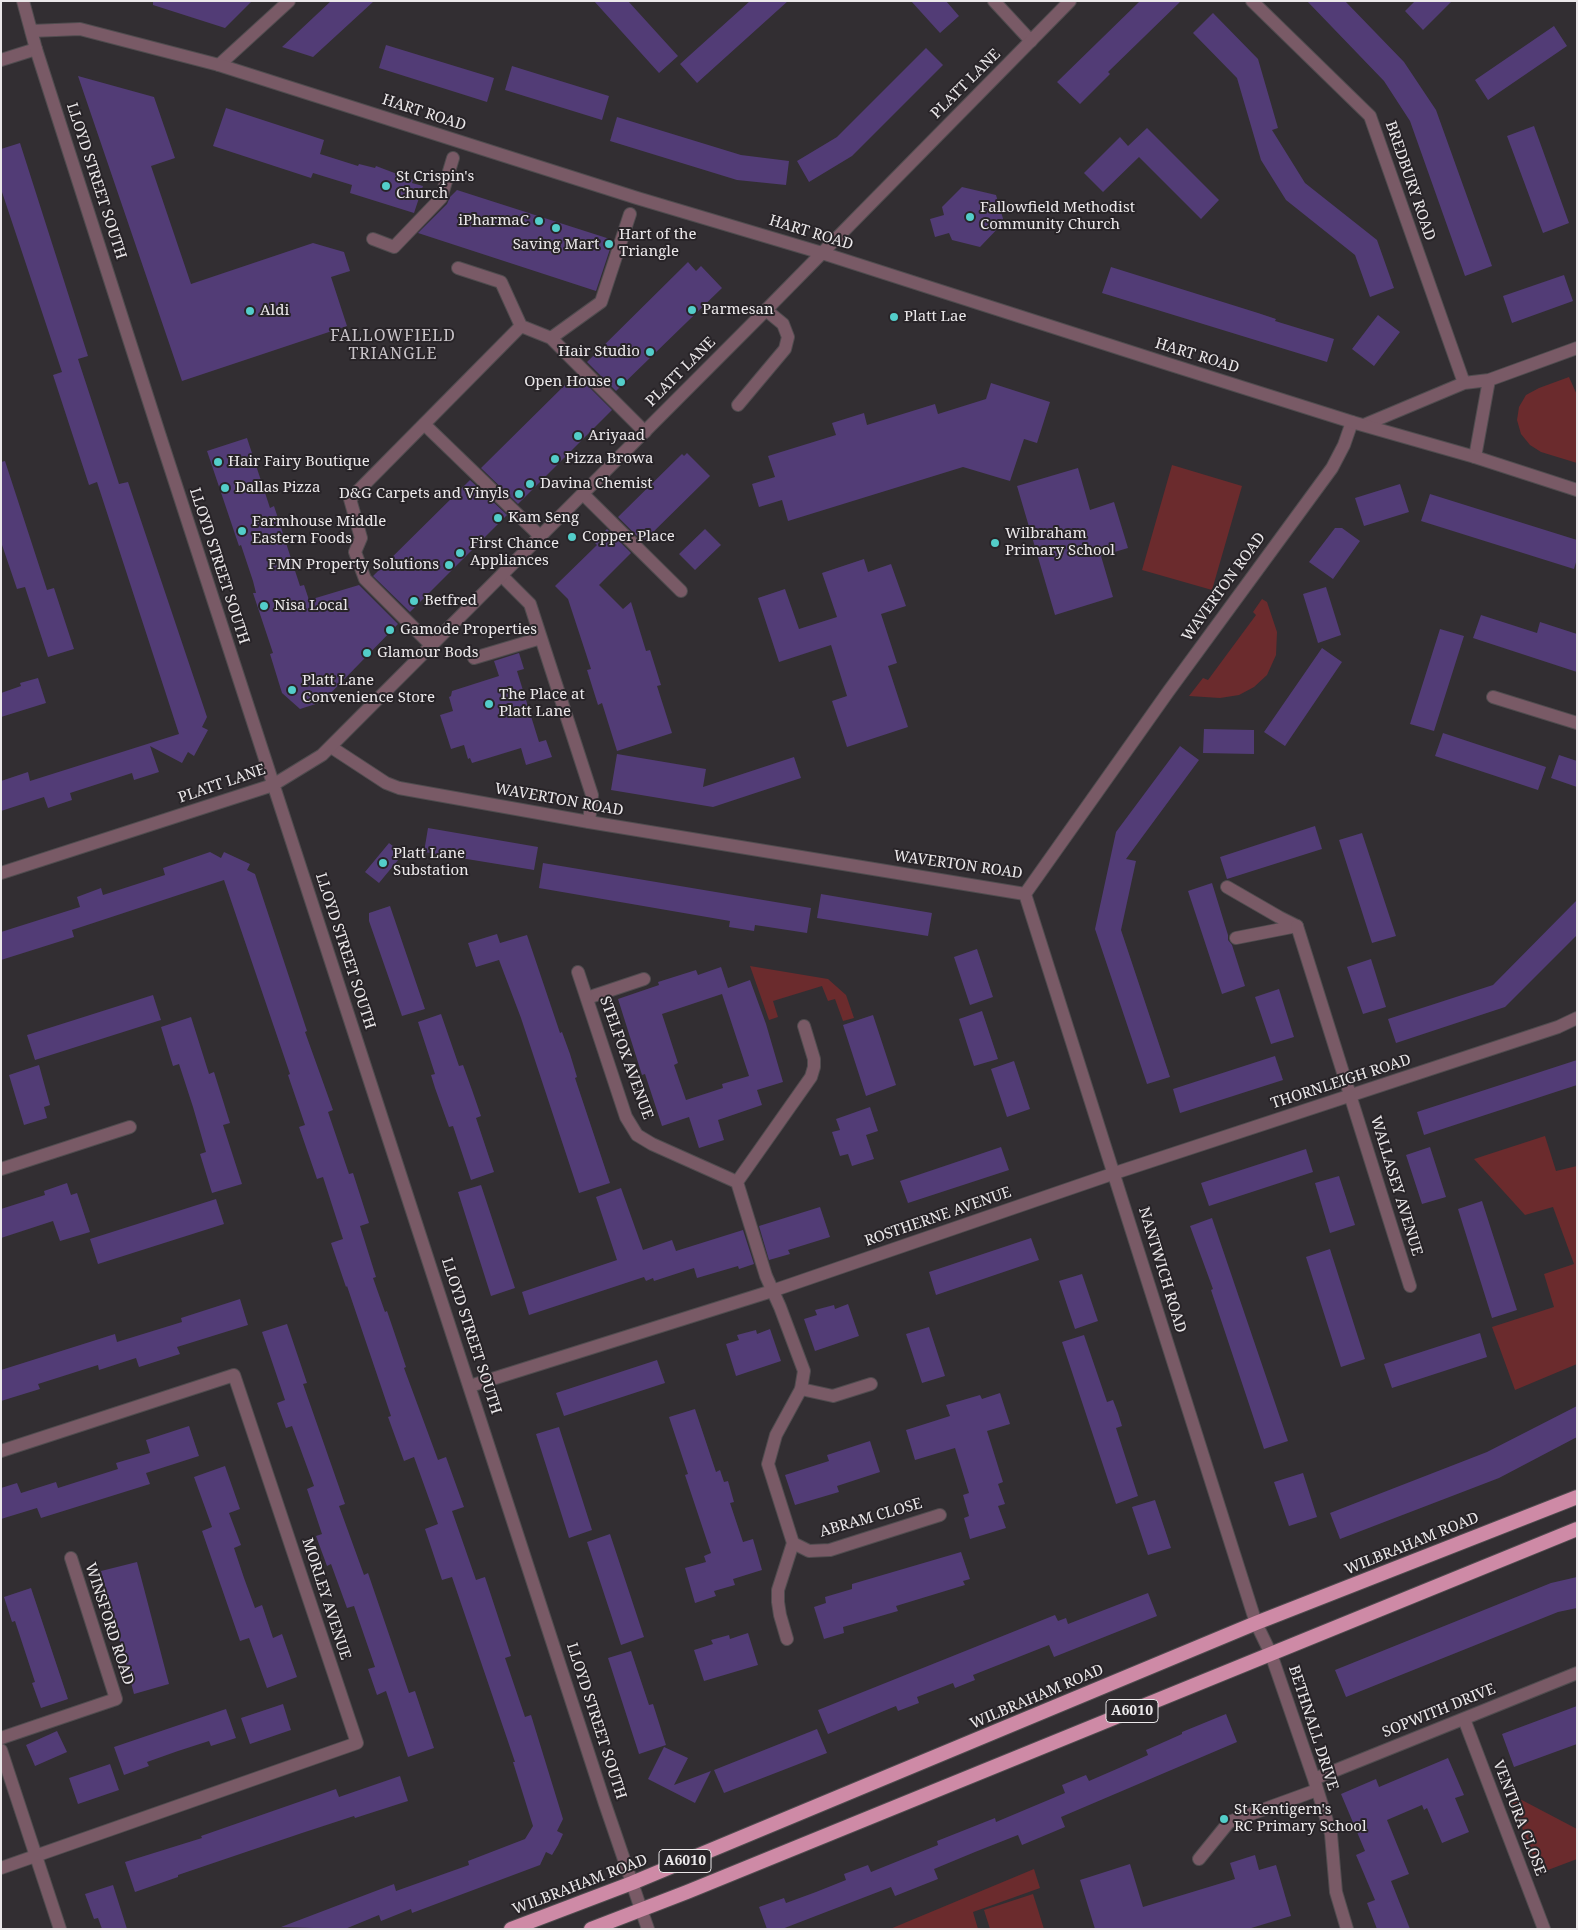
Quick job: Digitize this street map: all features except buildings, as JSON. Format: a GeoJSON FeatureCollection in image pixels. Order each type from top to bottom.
{"type":"FeatureCollection","features":[{"type":"Feature","properties":{"kind":"highway","name":"WILBRAHAM ROAD"},"geometry":{"type":"LineString","coordinates":[[510,1929],[632,1883],[1256,1623],[1577,1497]]}},
{"type":"Feature","properties":{"kind":"highway","name":"A6010"},"geometry":{"type":"LineString","coordinates":[[591,1929],[1577,1529]]}},
{"type":"Feature","properties":{"kind":"street","name":"LLOYD STREET SOUTH"},"geometry":{"type":"LineString","coordinates":[[23,1],[36,49],[273,785],[648,1929]]}},
{"type":"Feature","properties":{"kind":"street"},"geometry":{"type":"LineString","coordinates":[[219,65],[289,1]]}},
{"type":"Feature","properties":{"kind":"street"},"geometry":{"type":"LineString","coordinates":[[994,1],[1031,41]]}},
{"type":"Feature","properties":{"kind":"street","name":"PLATT LANE"},"geometry":{"type":"LineString","coordinates":[[1,873],[273,785],[322,755],[541,537],[1070,1]]}},
{"type":"Feature","properties":{"kind":"street","name":"BREDBURY ROAD"},"geometry":{"type":"LineString","coordinates":[[1252,1],[1370,116],[1464,384]]}},
{"type":"Feature","properties":{"kind":"street","name":"HART ROAD"},"geometry":{"type":"LineString","coordinates":[[31,31],[80,29],[219,65],[637,198],[822,253],[1358,423],[1577,490]]}},
{"type":"Feature","properties":{"kind":"street"},"geometry":{"type":"LineString","coordinates":[[1,60],[36,49]]}},
{"type":"Feature","properties":{"kind":"street"},"geometry":{"type":"LineString","coordinates":[[373,239],[394,246],[441,198],[453,158]]}},
{"type":"Feature","properties":{"kind":"street"},"geometry":{"type":"LineString","coordinates":[[551,338],[601,302],[630,214]]}},
{"type":"Feature","properties":{"kind":"street"},"geometry":{"type":"LineString","coordinates":[[458,268],[501,282],[521,326],[551,338],[645,432]]}},
{"type":"Feature","properties":{"kind":"street"},"geometry":{"type":"LineString","coordinates":[[738,405],[785,349],[788,337],[783,324],[766,310]]}},
{"type":"Feature","properties":{"kind":"street"},"geometry":{"type":"LineString","coordinates":[[432,646],[365,579],[355,552],[361,538],[350,499],[521,326]]}},
{"type":"Feature","properties":{"kind":"street"},"geometry":{"type":"LineString","coordinates":[[1358,423],[1464,384],[1488,380],[1577,348]]}},
{"type":"Feature","properties":{"kind":"street"},"geometry":{"type":"LineString","coordinates":[[1476,458],[1488,380]]}},
{"type":"Feature","properties":{"kind":"street","name":"WAVERTON ROAD"},"geometry":{"type":"LineString","coordinates":[[330,747],[386,784],[399,788],[589,822],[1025,894],[1168,692],[1332,468],[1358,423]]}},
{"type":"Feature","properties":{"kind":"street"},"geometry":{"type":"LineString","coordinates":[[424,424],[541,537]]}},
{"type":"Feature","properties":{"kind":"street"},"geometry":{"type":"LineString","coordinates":[[583,494],[681,590]]}},
{"type":"Feature","properties":{"kind":"street"},"geometry":{"type":"LineString","coordinates":[[502,576],[530,604],[592,795],[589,822]]}},
{"type":"Feature","properties":{"kind":"street"},"geometry":{"type":"LineString","coordinates":[[474,658],[541,638]]}},
{"type":"Feature","properties":{"kind":"street"},"geometry":{"type":"LineString","coordinates":[[1493,697],[1577,723]]}},
{"type":"Feature","properties":{"kind":"street"},"geometry":{"type":"LineString","coordinates":[[1226,887],[1297,926]]}},
{"type":"Feature","properties":{"kind":"street","name":"NANTWICH ROAD"},"geometry":{"type":"LineString","coordinates":[[1025,894],[1115,1173],[1256,1623],[1272,1654]]}},
{"type":"Feature","properties":{"kind":"street"},"geometry":{"type":"LineString","coordinates":[[1236,938],[1297,926]]}},
{"type":"Feature","properties":{"kind":"street","name":"WALLASEY AVENUE"},"geometry":{"type":"LineString","coordinates":[[1297,926],[1410,1286]]}},
{"type":"Feature","properties":{"kind":"street","name":"STELFOX AVENUE"},"geometry":{"type":"LineString","coordinates":[[578,972],[626,1116],[637,1135],[652,1144],[737,1182]]}},
{"type":"Feature","properties":{"kind":"street"},"geometry":{"type":"LineString","coordinates":[[586,998],[644,979]]}},
{"type":"Feature","properties":{"kind":"street","name":"THORNLEIGH ROAD"},"geometry":{"type":"LineString","coordinates":[[1115,1173],[1558,1027],[1577,1018]]}},
{"type":"Feature","properties":{"kind":"street"},"geometry":{"type":"LineString","coordinates":[[787,1640],[780,1615],[778,1590],[793,1543],[768,1464],[776,1435],[801,1389],[804,1371],[766,1276],[737,1182],[811,1077],[814,1059],[804,1026]]}},
{"type":"Feature","properties":{"kind":"street"},"geometry":{"type":"LineString","coordinates":[[1,1169],[130,1127]]}},
{"type":"Feature","properties":{"kind":"street","name":"ROSTHERNE AVENUE"},"geometry":{"type":"LineString","coordinates":[[470,1386],[772,1291],[1115,1173]]}},
{"type":"Feature","properties":{"kind":"street","name":"MORLEY AVENUE"},"geometry":{"type":"LineString","coordinates":[[1,1451],[234,1375],[356,1743],[36,1856]]}},
{"type":"Feature","properties":{"kind":"street"},"geometry":{"type":"LineString","coordinates":[[801,1389],[833,1396],[871,1384]]}},
{"type":"Feature","properties":{"kind":"street","name":"ABRAM CLOSE"},"geometry":{"type":"LineString","coordinates":[[793,1543],[809,1551],[830,1550],[940,1515]]}},
{"type":"Feature","properties":{"kind":"street","name":"WINSFORD ROAD"},"geometry":{"type":"LineString","coordinates":[[1,1738],[116,1699],[71,1558]]}},
{"type":"Feature","properties":{"kind":"street","name":"BETHNALL DRIVE"},"geometry":{"type":"LineString","coordinates":[[1272,1654],[1331,1834],[1336,1892],[1347,1929]]}},
{"type":"Feature","properties":{"kind":"street","name":"SOPWITH DRIVE"},"geometry":{"type":"LineString","coordinates":[[1199,1859],[1229,1822],[1464,1719],[1577,1673]]}},
{"type":"Feature","properties":{"kind":"street","name":"VENTURA CLOSE"},"geometry":{"type":"LineString","coordinates":[[1464,1719],[1544,1929]]}},
{"type":"Feature","properties":{"kind":"street"},"geometry":{"type":"LineString","coordinates":[[1,1750],[60,1929]]}},
{"type":"Feature","properties":{"kind":"street"},"geometry":{"type":"LineString","coordinates":[[1,1868],[36,1856]]}},
{"type":"Feature","properties":{"kind":"shaded area"},"geometry":{"type":"Polygon","coordinates":[[[1569,377],[1577,395],[1577,463],[1541,452],[1530,445],[1521,434],[1517,420],[1519,407],[1526,395],[1569,377]]]}},
{"type":"Feature","properties":{"kind":"shaded area"},"geometry":{"type":"Polygon","coordinates":[[[1172,465],[1242,486],[1212,590],[1142,570],[1172,465]]]}},
{"type":"Feature","properties":{"kind":"shaded area"},"geometry":{"type":"Polygon","coordinates":[[[1262,599],[1267,602],[1277,632],[1276,655],[1267,675],[1254,687],[1239,695],[1220,698],[1189,696],[1203,678],[1208,680],[1256,615],[1253,612],[1262,599]]]}},
{"type":"Feature","properties":{"kind":"shaded area"},"geometry":{"type":"Polygon","coordinates":[[[750,966],[828,979],[846,995],[854,1018],[843,1021],[835,999],[828,1001],[822,986],[773,1001],[778,1017],[769,1020],[750,966]]]}},
{"type":"Feature","properties":{"kind":"shaded area"},"geometry":{"type":"Polygon","coordinates":[[[1545,1136],[1556,1171],[1577,1166],[1577,1364],[1515,1390],[1492,1327],[1554,1307],[1544,1274],[1574,1264],[1553,1207],[1525,1215],[1474,1159],[1545,1136]]]}},
{"type":"Feature","properties":{"kind":"shaded area"},"geometry":{"type":"Polygon","coordinates":[[[1518,1798],[1577,1829],[1577,1859],[1540,1873],[1511,1800],[1518,1798]]]}},
{"type":"Feature","properties":{"kind":"shaded area"},"geometry":{"type":"Polygon","coordinates":[[[1034,1869],[1040,1888],[973,1912],[978,1929],[890,1929],[1034,1869]]]}},
{"type":"Feature","properties":{"kind":"shaded area"},"geometry":{"type":"Polygon","coordinates":[[[1033,1894],[1044,1929],[990,1929],[984,1910],[1033,1894]]]}},
{"type":"Feature","properties":{"kind":"place","name":"St Crispin's Church"},"geometry":{"type":"Point","coordinates":[386,186]}},
{"type":"Feature","properties":{"kind":"place","name":"Fallowfield Methodist Community Church"},"geometry":{"type":"Point","coordinates":[970,217]}},
{"type":"Feature","properties":{"kind":"place","name":"iPharmaC"},"geometry":{"type":"Point","coordinates":[539,221]}},
{"type":"Feature","properties":{"kind":"place","name":"Saving Mart"},"geometry":{"type":"Point","coordinates":[556,228]}},
{"type":"Feature","properties":{"kind":"place","name":"Hart of the Triangle"},"geometry":{"type":"Point","coordinates":[609,244]}},
{"type":"Feature","properties":{"kind":"place","name":"Parmesan"},"geometry":{"type":"Point","coordinates":[692,310]}},
{"type":"Feature","properties":{"kind":"place","name":"Aldi"},"geometry":{"type":"Point","coordinates":[250,311]}},
{"type":"Feature","properties":{"kind":"place","name":"Platt Lae"},"geometry":{"type":"Point","coordinates":[894,317]}},
{"type":"Feature","properties":{"kind":"place","name":"Hair Studio"},"geometry":{"type":"Point","coordinates":[650,352]}},
{"type":"Feature","properties":{"kind":"place","name":"Open House"},"geometry":{"type":"Point","coordinates":[621,382]}},
{"type":"Feature","properties":{"kind":"place","name":"Ariyaad"},"geometry":{"type":"Point","coordinates":[578,436]}},
{"type":"Feature","properties":{"kind":"place","name":"Pizza Browa"},"geometry":{"type":"Point","coordinates":[555,459]}},
{"type":"Feature","properties":{"kind":"place","name":"Hair Fairy Boutique"},"geometry":{"type":"Point","coordinates":[218,462]}},
{"type":"Feature","properties":{"kind":"place","name":"Davina Chemist"},"geometry":{"type":"Point","coordinates":[530,484]}},
{"type":"Feature","properties":{"kind":"place","name":"Dallas Pizza"},"geometry":{"type":"Point","coordinates":[225,488]}},
{"type":"Feature","properties":{"kind":"place","name":"D&G Carpets and Vinyls"},"geometry":{"type":"Point","coordinates":[519,494]}},
{"type":"Feature","properties":{"kind":"place","name":"Kam Seng"},"geometry":{"type":"Point","coordinates":[498,518]}},
{"type":"Feature","properties":{"kind":"place","name":"Farmhouse Middle Eastern Foods"},"geometry":{"type":"Point","coordinates":[242,531]}},
{"type":"Feature","properties":{"kind":"place","name":"Copper Place"},"geometry":{"type":"Point","coordinates":[572,537]}},
{"type":"Feature","properties":{"kind":"place","name":"Wilbraham Primary School"},"geometry":{"type":"Point","coordinates":[995,543]}},
{"type":"Feature","properties":{"kind":"place","name":"First Chance Appliances"},"geometry":{"type":"Point","coordinates":[460,553]}},
{"type":"Feature","properties":{"kind":"place","name":"FMN Property Solutions"},"geometry":{"type":"Point","coordinates":[449,565]}},
{"type":"Feature","properties":{"kind":"place","name":"Betfred"},"geometry":{"type":"Point","coordinates":[414,601]}},
{"type":"Feature","properties":{"kind":"place","name":"Nisa Local"},"geometry":{"type":"Point","coordinates":[264,606]}},
{"type":"Feature","properties":{"kind":"place","name":"Gamode Properties"},"geometry":{"type":"Point","coordinates":[390,630]}},
{"type":"Feature","properties":{"kind":"place","name":"Glamour Bods"},"geometry":{"type":"Point","coordinates":[367,653]}},
{"type":"Feature","properties":{"kind":"place","name":"Platt Lane Convenience Store"},"geometry":{"type":"Point","coordinates":[292,690]}},
{"type":"Feature","properties":{"kind":"place","name":"The Place at Platt Lane"},"geometry":{"type":"Point","coordinates":[489,704]}},
{"type":"Feature","properties":{"kind":"place","name":"Platt Lane Substation"},"geometry":{"type":"Point","coordinates":[383,863]}},
{"type":"Feature","properties":{"kind":"place","name":"St Kentigern's RC Primary School"},"geometry":{"type":"Point","coordinates":[1224,1819]}},
{"type":"Feature","properties":{"kind":"district","name":"FALLOWFIELD TRIANGLE"},"geometry":{"type":"Point","coordinates":[393,345]}}]}
